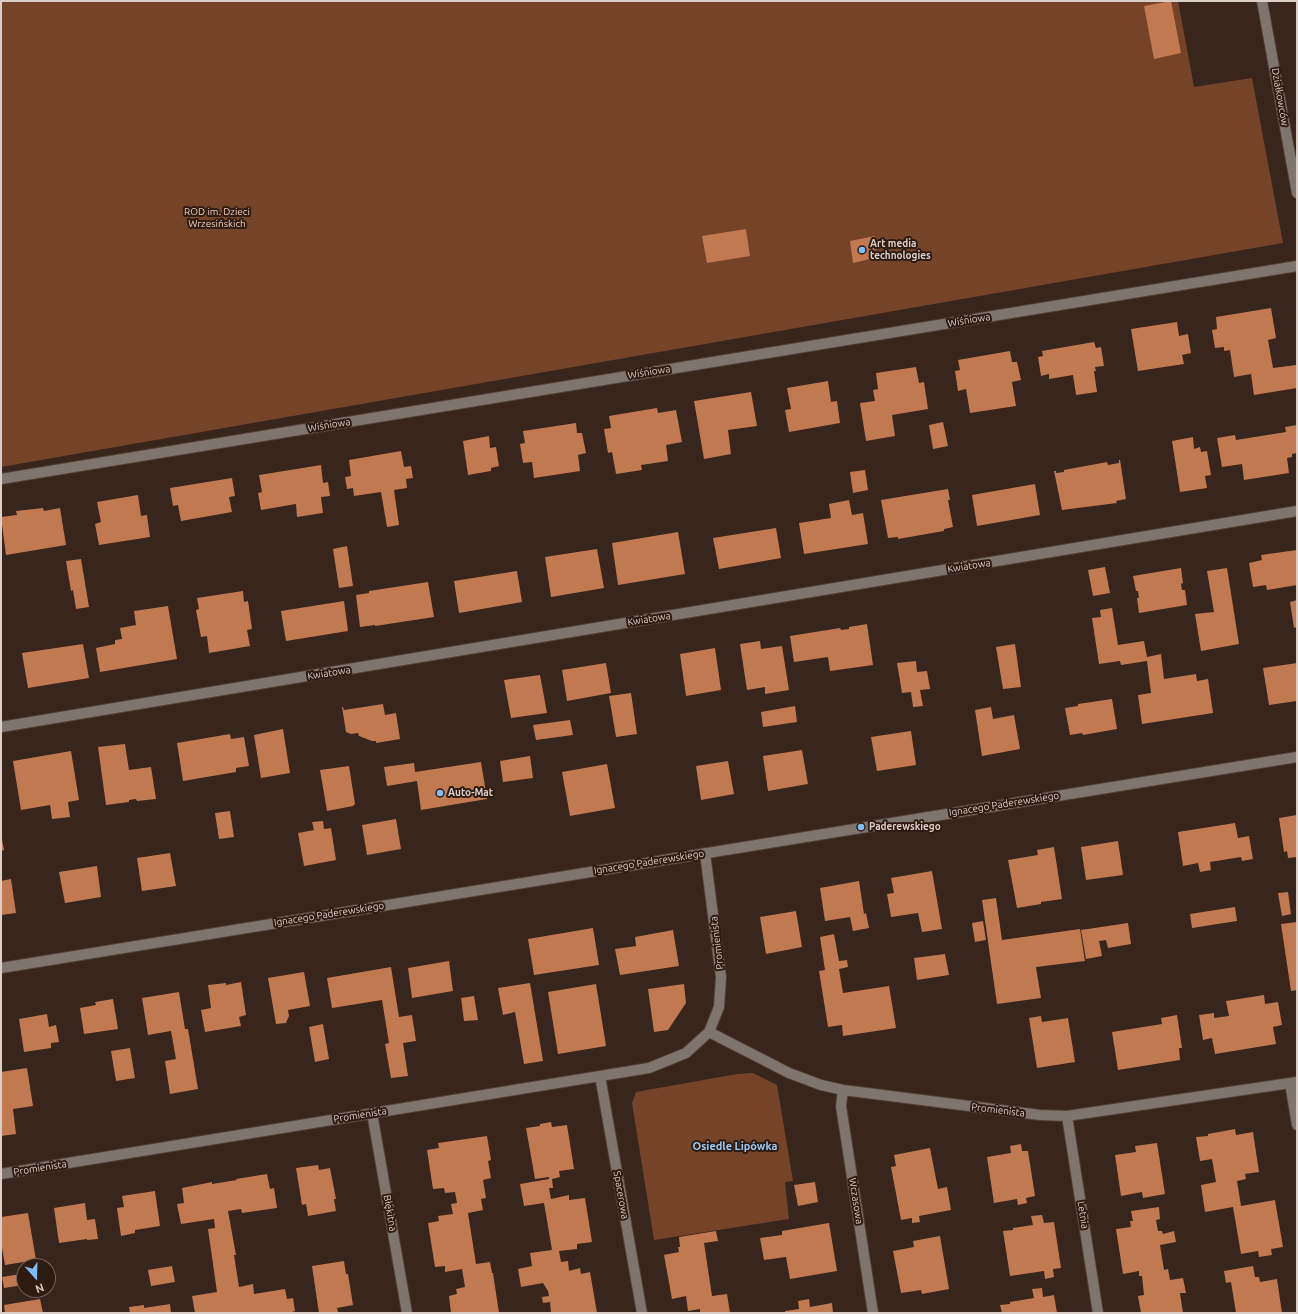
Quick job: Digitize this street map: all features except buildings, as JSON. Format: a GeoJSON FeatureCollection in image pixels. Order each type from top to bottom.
{"type":"FeatureCollection","features":[{"type":"Feature","properties":{"kind":"street","name":"Działkowców"},"geometry":{"type":"LineString","coordinates":[[1262,1],[1297,193]]}},
{"type":"Feature","properties":{"kind":"street","name":"Wiśniowa"},"geometry":{"type":"LineString","coordinates":[[1,479],[1297,266]]}},
{"type":"Feature","properties":{"kind":"street","name":"Kwiatowa"},"geometry":{"type":"LineString","coordinates":[[1,727],[1297,511]]}},
{"type":"Feature","properties":{"kind":"street","name":"Ignacego Paderewskiego"},"geometry":{"type":"LineString","coordinates":[[1,968],[1297,757]]}},
{"type":"Feature","properties":{"kind":"street","name":"Promienista"},"geometry":{"type":"LineString","coordinates":[[1,1174],[649,1068],[686,1053],[709,1032],[719,1007],[721,977],[705,853]]}},
{"type":"Feature","properties":{"kind":"street","name":"Promienista"},"geometry":{"type":"LineString","coordinates":[[709,1032],[790,1073],[821,1086],[1040,1115],[1067,1116],[1294,1083]]}},
{"type":"Feature","properties":{"kind":"street","name":"Spacerowa"},"geometry":{"type":"LineString","coordinates":[[600,1076],[642,1313]]}},
{"type":"Feature","properties":{"kind":"street"},"geometry":{"type":"LineString","coordinates":[[1294,1083],[1297,1124]]}},
{"type":"Feature","properties":{"kind":"street","name":"Wczasowa"},"geometry":{"type":"LineString","coordinates":[[844,1090],[841,1106],[873,1313]]}},
{"type":"Feature","properties":{"kind":"street","name":"Błękitna"},"geometry":{"type":"LineString","coordinates":[[372,1113],[407,1313]]}},
{"type":"Feature","properties":{"kind":"street","name":"Letnia"},"geometry":{"type":"LineString","coordinates":[[1067,1116],[1098,1313]]}},
{"type":"Feature","properties":{"kind":"green space","name":"ROD im. Dzieci Wrzesińskich"},"geometry":{"type":"Polygon","coordinates":[[[1,1],[1178,1],[1194,87],[1252,78],[1283,243],[1,467],[1,1]]]}},
{"type":"Feature","properties":{"kind":"green space"},"geometry":{"type":"Polygon","coordinates":[[[753,1073],[777,1085],[793,1181],[785,1182],[789,1219],[654,1240],[632,1103],[636,1092],[737,1074],[753,1073]]]}},
{"type":"Feature","properties":{"kind":"place","name":"Art media technologies"},"geometry":{"type":"Point","coordinates":[862,250]}},
{"type":"Feature","properties":{"kind":"place","name":"Auto-Mat"},"geometry":{"type":"Point","coordinates":[440,793]}},
{"type":"Feature","properties":{"kind":"place","name":"Paderewskiego"},"geometry":{"type":"Point","coordinates":[861,827]}},
{"type":"Feature","properties":{"kind":"district","name":"Osiedle Lipówka"},"geometry":{"type":"Point","coordinates":[735,1146]}}]}
